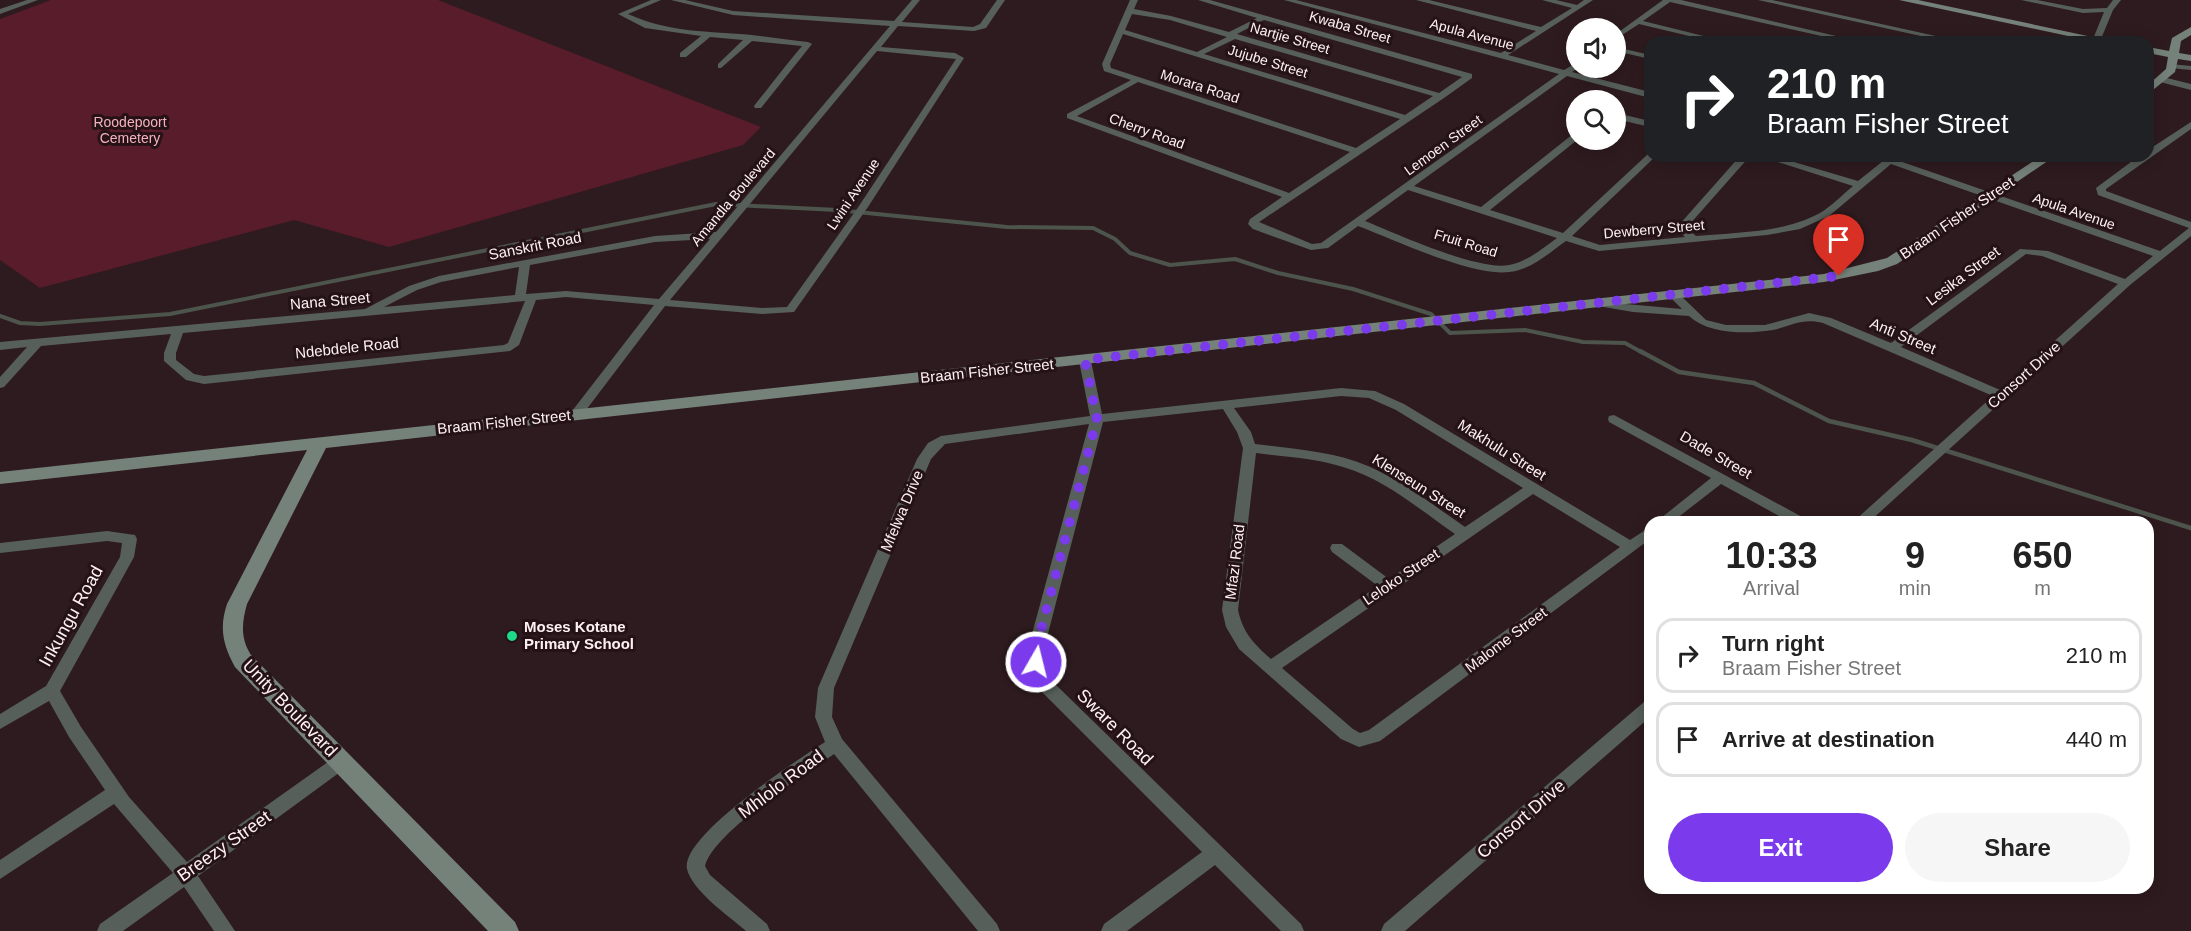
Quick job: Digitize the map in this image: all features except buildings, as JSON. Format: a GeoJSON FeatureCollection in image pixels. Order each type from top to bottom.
{"type":"FeatureCollection","features":[{"type":"Feature","properties":{"kind":"street"},"geometry":{"type":"LineString","coordinates":[[0,12],[34,0]]}},
{"type":"Feature","properties":{"kind":"street"},"geometry":{"type":"LineString","coordinates":[[657,0],[627,10],[623,16],[648,26],[808,44],[758,106]]}},
{"type":"Feature","properties":{"kind":"street"},"geometry":{"type":"LineString","coordinates":[[675,0],[733,13],[977,29],[983,26],[1001,0]]}},
{"type":"Feature","properties":{"kind":"street","name":"Amandla Boulevard"},"geometry":{"type":"LineString","coordinates":[[575,415],[664,300],[915,0]]}},
{"type":"Feature","properties":{"kind":"street","name":"Morara Road"},"geometry":{"type":"LineString","coordinates":[[1134,0],[1106,68],[1136,80],[1356,151]]}},
{"type":"Feature","properties":{"kind":"street","name":"Kwaba Street"},"geometry":{"type":"LineString","coordinates":[[1202,0],[1469,76],[1441,96]]}},
{"type":"Feature","properties":{"kind":"street","name":"Apula Avenue"},"geometry":{"type":"LineString","coordinates":[[1289,0],[1566,73]]}},
{"type":"Feature","properties":{"kind":"street"},"geometry":{"type":"LineString","coordinates":[[1420,0],[1543,30]]}},
{"type":"Feature","properties":{"kind":"street"},"geometry":{"type":"LineString","coordinates":[[1546,0],[1578,7]]}},
{"type":"Feature","properties":{"kind":"street"},"geometry":{"type":"LineString","coordinates":[[1502,56],[1589,0]]}},
{"type":"Feature","properties":{"kind":"street"},"geometry":{"type":"LineString","coordinates":[[1626,30],[1669,0],[1831,36]]}},
{"type":"Feature","properties":{"kind":"street"},"geometry":{"type":"LineString","coordinates":[[1762,0],[1931,36]]}},
{"type":"Feature","properties":{"kind":"street"},"geometry":{"type":"LineString","coordinates":[[1904,0],[2082,36]]}},
{"type":"Feature","properties":{"kind":"street"},"geometry":{"type":"LineString","coordinates":[[2025,0],[2083,11],[2109,10]]}},
{"type":"Feature","properties":{"kind":"street"},"geometry":{"type":"LineString","coordinates":[[2098,36],[2109,10],[2117,0]]}},
{"type":"Feature","properties":{"kind":"street","name":"Nartjie Street"},"geometry":{"type":"LineString","coordinates":[[1130,11],[1165,16],[1441,96]]}},
{"type":"Feature","properties":{"kind":"street"},"geometry":{"type":"LineString","coordinates":[[1198,54],[1264,17]]}},
{"type":"Feature","properties":{"kind":"street"},"geometry":{"type":"LineString","coordinates":[[1638,22],[1698,36]]}},
{"type":"Feature","properties":{"kind":"street"},"geometry":{"type":"LineString","coordinates":[[2154,87],[2163,80],[2174,60],[2176,40],[2191,30]]}},
{"type":"Feature","properties":{"kind":"street","name":"Jujube Street"},"geometry":{"type":"LineString","coordinates":[[1121,31],[1406,118]]}},
{"type":"Feature","properties":{"kind":"street"},"geometry":{"type":"LineString","coordinates":[[683,55],[708,34]]}},
{"type":"Feature","properties":{"kind":"street"},"geometry":{"type":"LineString","coordinates":[[721,66],[751,37]]}},
{"type":"Feature","properties":{"kind":"street","name":"Lwini Avenue"},"geometry":{"type":"LineString","coordinates":[[664,300],[762,311],[790,310],[860,211],[960,58],[956,55],[876,48]]}},
{"type":"Feature","properties":{"kind":"street"},"geometry":{"type":"LineString","coordinates":[[1626,51],[1644,56]]}},
{"type":"Feature","properties":{"kind":"street"},"geometry":{"type":"LineString","coordinates":[[2154,52],[2191,68]]}},
{"type":"Feature","properties":{"kind":"street"},"geometry":{"type":"LineString","coordinates":[[2174,60],[2191,58]]}},
{"type":"Feature","properties":{"kind":"street","name":"Lemoen Street"},"geometry":{"type":"LineString","coordinates":[[1288,196],[1253,224],[1300,243],[1318,248],[1324,246],[1566,73]]}},
{"type":"Feature","properties":{"kind":"street","name":"Apula Avenue"},"geometry":{"type":"LineString","coordinates":[[1585,78],[1644,93]]}},
{"type":"Feature","properties":{"kind":"street","name":"Cherry Road"},"geometry":{"type":"LineString","coordinates":[[1136,80],[1070,116],[1288,196]]}},
{"type":"Feature","properties":{"kind":"street"},"geometry":{"type":"LineString","coordinates":[[2163,80],[2191,87]]}},
{"type":"Feature","properties":{"kind":"street"},"geometry":{"type":"LineString","coordinates":[[1288,196],[1441,96]]}},
{"type":"Feature","properties":{"kind":"street"},"geometry":{"type":"LineString","coordinates":[[1626,118],[1644,123]]}},
{"type":"Feature","properties":{"kind":"street"},"geometry":{"type":"LineString","coordinates":[[2154,150],[2191,125]]}},
{"type":"Feature","properties":{"kind":"street"},"geometry":{"type":"LineString","coordinates":[[1482,212],[1566,144]]}},
{"type":"Feature","properties":{"kind":"street","name":"Fruit Road"},"geometry":{"type":"LineString","coordinates":[[1357,222],[1493,269],[1518,267],[1531,262],[1562,238],[1644,162]]}},
{"type":"Feature","properties":{"kind":"street"},"geometry":{"type":"LineString","coordinates":[[1694,239],[1684,231],[1684,225],[1740,162]]}},
{"type":"Feature","properties":{"kind":"street"},"geometry":{"type":"LineString","coordinates":[[1784,162],[1860,185]]}},
{"type":"Feature","properties":{"kind":"street","name":"Dewberry Street"},"geometry":{"type":"LineString","coordinates":[[1407,187],[1562,238],[1602,248],[1800,226],[1825,214],[1888,162]]}},
{"type":"Feature","properties":{"kind":"street","name":"Apula Avenue"},"geometry":{"type":"LineString","coordinates":[[1896,162],[2161,255]]}},
{"type":"Feature","properties":{"kind":"street","name":"Braam Fisher Street"},"geometry":{"type":"LineString","coordinates":[[0,478],[1824,278],[1873,268],[1918,246],[2040,162]]}},
{"type":"Feature","properties":{"kind":"street"},"geometry":{"type":"LineString","coordinates":[[2137,162],[2099,191],[2114,200],[2191,229]]}},
{"type":"Feature","properties":{"kind":"street","name":"Consort Drive"},"geometry":{"type":"LineString","coordinates":[[1867,516],[2126,283],[2191,229]]}},
{"type":"Feature","properties":{"kind":"street","name":"Sanskrit Road"},"geometry":{"type":"LineString","coordinates":[[363,313],[429,282],[655,239],[719,235]]}},
{"type":"Feature","properties":{"kind":"street","name":"Lesika Street"},"geometry":{"type":"LineString","coordinates":[[1892,348],[2024,251],[2044,253],[2126,283]]}},
{"type":"Feature","properties":{"kind":"street"},"geometry":{"type":"LineString","coordinates":[[525,263],[526,297]]}},
{"type":"Feature","properties":{"kind":"street","name":"Nana Street"},"geometry":{"type":"LineString","coordinates":[[0,346],[526,297],[572,294],[664,300]]}},
{"type":"Feature","properties":{"kind":"street"},"geometry":{"type":"LineString","coordinates":[[1674,295],[1692,313]]}},
{"type":"Feature","properties":{"kind":"street","name":"Ndebdele Road"},"geometry":{"type":"LineString","coordinates":[[178,331],[170,361],[190,377],[204,380],[506,348],[513,345],[526,297]]}},
{"type":"Feature","properties":{"kind":"street"},"geometry":{"type":"LineString","coordinates":[[1596,303],[1634,309],[1692,313]]}},
{"type":"Feature","properties":{"kind":"street","name":"Anti Street"},"geometry":{"type":"LineString","coordinates":[[1692,313],[1702,322],[1739,330],[1791,323],[1804,317],[1818,317],[2002,395]]}},
{"type":"Feature","properties":{"kind":"street"},"geometry":{"type":"LineString","coordinates":[[0,384],[37,343]]}},
{"type":"Feature","properties":{"kind":"street","name":"Sware Road"},"geometry":{"type":"LineString","coordinates":[[1085,360],[1097,419],[1037,645],[1036,662],[1043,681],[1071,712],[1294,931]]}},
{"type":"Feature","properties":{"kind":"street","name":"Mfelwa Drive"},"geometry":{"type":"LineString","coordinates":[[990,931],[836,744],[824,726],[823,710],[826,688],[929,450],[949,437],[1352,392]]}},
{"type":"Feature","properties":{"kind":"street","name":"Makhulu Street"},"geometry":{"type":"LineString","coordinates":[[1352,392],[1371,394],[1390,401],[1631,547]]}},
{"type":"Feature","properties":{"kind":"street"},"geometry":{"type":"LineString","coordinates":[[1227,406],[1244,432],[1250,448]]}},
{"type":"Feature","properties":{"kind":"street","name":"Dade Street"},"geometry":{"type":"LineString","coordinates":[[1614,419],[1790,516]]}},
{"type":"Feature","properties":{"kind":"street","name":"Unity Boulevard"},"geometry":{"type":"LineString","coordinates":[[320,442],[237,604],[231,621],[231,635],[243,661],[506,931]]}},
{"type":"Feature","properties":{"kind":"street","name":"Klenseun Street"},"geometry":{"type":"LineString","coordinates":[[1250,448],[1323,459],[1362,469],[1402,491],[1464,534]]}},
{"type":"Feature","properties":{"kind":"street","name":"Mfazi Road"},"geometry":{"type":"LineString","coordinates":[[1250,448],[1230,610],[1234,627],[1245,645],[1347,734],[1359,740]]}},
{"type":"Feature","properties":{"kind":"street"},"geometry":{"type":"LineString","coordinates":[[1671,516],[1720,478]]}},
{"type":"Feature","properties":{"kind":"street","name":"Leloko Street"},"geometry":{"type":"LineString","coordinates":[[1270,666],[1532,488]]}},
{"type":"Feature","properties":{"kind":"street","name":"Inkungu Road"},"geometry":{"type":"LineString","coordinates":[[0,548],[107,536],[130,539],[126,557],[52,691],[75,732],[117,792],[185,873],[225,931]]}},
{"type":"Feature","properties":{"kind":"street","name":"Malome Street"},"geometry":{"type":"LineString","coordinates":[[1359,740],[1374,736],[1644,537]]}},
{"type":"Feature","properties":{"kind":"street"},"geometry":{"type":"LineString","coordinates":[[1337,548],[1388,586]]}},
{"type":"Feature","properties":{"kind":"street"},"geometry":{"type":"LineString","coordinates":[[0,722],[52,691]]}},
{"type":"Feature","properties":{"kind":"street","name":"Consort Drive"},"geometry":{"type":"LineString","coordinates":[[1391,931],[1644,711]]}},
{"type":"Feature","properties":{"kind":"street","name":"Mhlolo Road"},"geometry":{"type":"LineString","coordinates":[[760,931],[703,881],[697,871],[698,857],[725,827],[756,799],[836,744]]}},
{"type":"Feature","properties":{"kind":"street","name":"Breezy Street"},"geometry":{"type":"LineString","coordinates":[[107,931],[341,762]]}},
{"type":"Feature","properties":{"kind":"street"},"geometry":{"type":"LineString","coordinates":[[0,870],[117,792]]}},
{"type":"Feature","properties":{"kind":"street"},"geometry":{"type":"LineString","coordinates":[[1111,931],[1216,853]]}},
{"type":"Feature","properties":{"kind":"green space","name":"Roodepoort Cemetery"},"geometry":{"type":"Polygon","coordinates":[[[51,0],[438,0],[761,127],[743,145],[389,247],[294,220],[40,288],[0,260],[0,19],[51,0]]]}},
{"type":"Feature","properties":{"kind":"waterway"},"geometry":{"type":"LineString","coordinates":[[0,316],[20,323],[40,324],[170,314],[716,204],[837,210],[1007,227],[1093,228],[1115,239],[1130,253],[1170,265],[1235,259],[1278,273],[1353,289],[1431,314],[1450,333],[1525,330],[1583,342],[1625,343],[1643,353]]}},
{"type":"Feature","properties":{"kind":"waterway"},"geometry":{"type":"LineString","coordinates":[[1640,351],[1679,372],[1754,383],[1829,421],[1912,440],[2153,516]]}},
{"type":"Feature","properties":{"kind":"waterway"},"geometry":{"type":"LineString","coordinates":[[2154,516],[2191,528]]}},
{"type":"Feature","properties":{"kind":"place","name":"Moses Kotane Primary School"},"geometry":{"type":"Point","coordinates":[512,636]}},
{"type":"Feature","properties":{"kind":"route"},"geometry":{"type":"LineString","coordinates":[[1036,662],[1037,645],[1097,419],[1085,360],[1839,276]]}}]}
